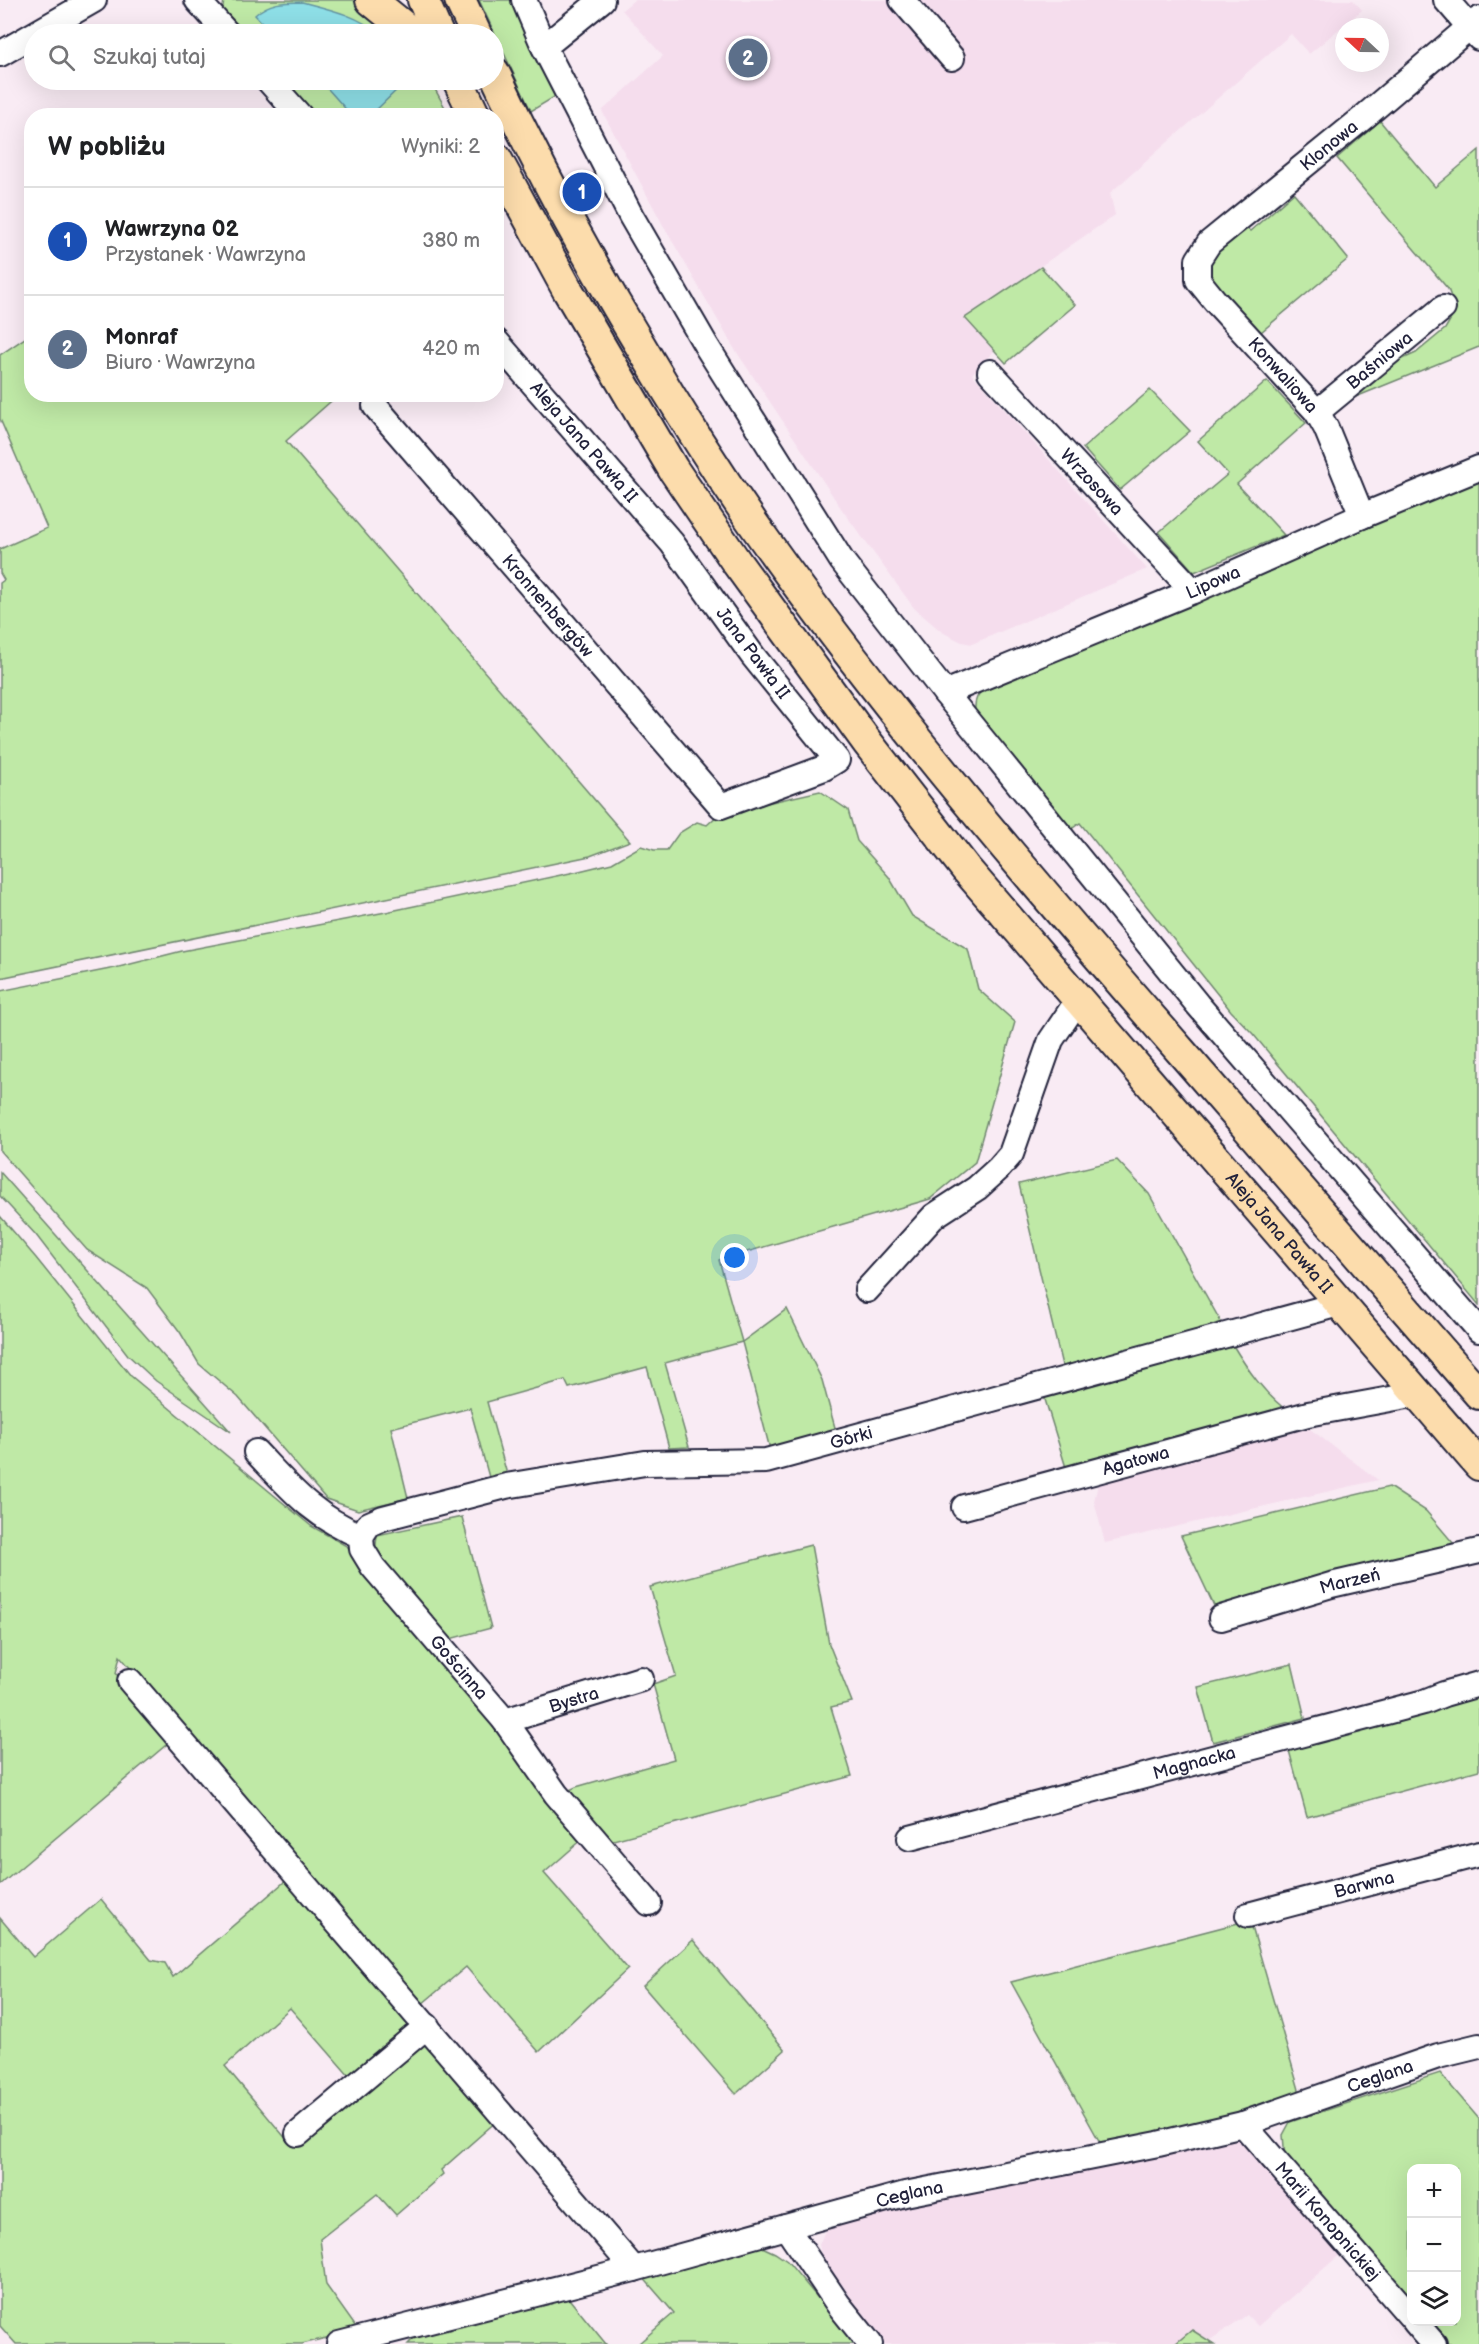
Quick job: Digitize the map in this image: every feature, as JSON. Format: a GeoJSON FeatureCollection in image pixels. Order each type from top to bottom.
{"type":"FeatureCollection","features":[{"type":"Feature","properties":{"kind":"main road"},"geometry":{"type":"LineString","coordinates":[[371,0],[401,24]]}},
{"type":"Feature","properties":{"kind":"main road"},"geometry":{"type":"LineString","coordinates":[[423,0],[434,24]]}},
{"type":"Feature","properties":{"kind":"main road"},"geometry":{"type":"LineString","coordinates":[[460,0],[471,24]]}},
{"type":"Feature","properties":{"kind":"main road"},"geometry":{"type":"LineString","coordinates":[[502,90],[526,142],[581,246],[693,434],[763,538],[903,724],[1000,841],[1479,1394]]}},
{"type":"Feature","properties":{"kind":"main road","name":"Aleja Jana Pawła II"},"geometry":{"type":"LineString","coordinates":[[504,173],[567,289],[673,469],[737,563],[873,751],[966,869],[1479,1465]]}},
{"type":"Feature","properties":{"kind":"street"},"geometry":{"type":"LineString","coordinates":[[52,24],[94,0]]}},
{"type":"Feature","properties":{"kind":"street"},"geometry":{"type":"LineString","coordinates":[[197,0],[219,24]]}},
{"type":"Feature","properties":{"kind":"street"},"geometry":{"type":"LineString","coordinates":[[524,0],[544,47],[631,216],[707,347],[842,561],[945,693],[1198,1005],[1479,1330]]}},
{"type":"Feature","properties":{"kind":"street"},"geometry":{"type":"LineString","coordinates":[[544,47],[602,0]]}},
{"type":"Feature","properties":{"kind":"street"},"geometry":{"type":"LineString","coordinates":[[902,0],[952,58]]}},
{"type":"Feature","properties":{"kind":"street"},"geometry":{"type":"LineString","coordinates":[[1446,0],[1476,29]]}},
{"type":"Feature","properties":{"kind":"street","name":"Klonowa"},"geometry":{"type":"LineString","coordinates":[[1198,280],[1198,260],[1209,243],[1476,29]]}},
{"type":"Feature","properties":{"kind":"street"},"geometry":{"type":"LineString","coordinates":[[0,54],[24,40]]}},
{"type":"Feature","properties":{"kind":"street"},"geometry":{"type":"LineString","coordinates":[[277,90],[293,108]]}},
{"type":"Feature","properties":{"kind":"street","name":"Konwaliowa"},"geometry":{"type":"LineString","coordinates":[[1198,280],[1317,412],[1326,428],[1362,516]]}},
{"type":"Feature","properties":{"kind":"street","name":"Baśniowa"},"geometry":{"type":"LineString","coordinates":[[1317,412],[1443,308]]}},
{"type":"Feature","properties":{"kind":"street","name":"Aleja Jana Pawła II"},"geometry":{"type":"LineString","coordinates":[[504,350],[672,543]]}},
{"type":"Feature","properties":{"kind":"street","name":"Wrzosowa"},"geometry":{"type":"LineString","coordinates":[[990,372],[1193,591]]}},
{"type":"Feature","properties":{"kind":"street","name":"Kronnenbergów"},"geometry":{"type":"LineString","coordinates":[[375,406],[721,806],[824,768],[837,760]]}},
{"type":"Feature","properties":{"kind":"street","name":"Lipowa"},"geometry":{"type":"LineString","coordinates":[[945,693],[1193,591],[1362,516],[1479,468]]}},
{"type":"Feature","properties":{"kind":"street","name":"Jana Pawła II"},"geometry":{"type":"LineString","coordinates":[[672,543],[753,656],[837,760]]}},
{"type":"Feature","properties":{"kind":"street"},"geometry":{"type":"LineString","coordinates":[[867,1290],[934,1216],[977,1188],[1011,1154],[1051,1040],[1078,1000]]}},
{"type":"Feature","properties":{"kind":"street","name":"Górki"},"geometry":{"type":"LineString","coordinates":[[361,1536],[369,1524],[384,1518],[506,1486],[645,1463],[766,1461],[1339,1304]]}},
{"type":"Feature","properties":{"kind":"street","name":"Agatowa"},"geometry":{"type":"LineString","coordinates":[[964,1508],[1308,1414],[1418,1394]]}},
{"type":"Feature","properties":{"kind":"street"},"geometry":{"type":"LineString","coordinates":[[256,1452],[313,1510],[336,1525],[361,1536]]}},
{"type":"Feature","properties":{"kind":"street","name":"Gościnna"},"geometry":{"type":"LineString","coordinates":[[361,1536],[362,1549],[373,1567],[505,1721],[556,1794],[649,1903]]}},
{"type":"Feature","properties":{"kind":"street","name":"Marzeń"},"geometry":{"type":"LineString","coordinates":[[1221,1618],[1331,1584],[1479,1551]]}},
{"type":"Feature","properties":{"kind":"street","name":"Bystra"},"geometry":{"type":"LineString","coordinates":[[505,1721],[641,1679]]}},
{"type":"Feature","properties":{"kind":"street"},"geometry":{"type":"LineString","coordinates":[[130,1681],[634,2269]]}},
{"type":"Feature","properties":{"kind":"street","name":"Magnacka"},"geometry":{"type":"LineString","coordinates":[[910,1838],[1424,1702],[1479,1684]]}},
{"type":"Feature","properties":{"kind":"street","name":"Barwna"},"geometry":{"type":"LineString","coordinates":[[1248,1915],[1479,1854]]}},
{"type":"Feature","properties":{"kind":"street"},"geometry":{"type":"LineString","coordinates":[[298,2134],[427,2026]]}},
{"type":"Feature","properties":{"kind":"street","name":"Ceglana"},"geometry":{"type":"LineString","coordinates":[[339,2344],[368,2341],[905,2194],[1158,2144],[1243,2124],[1438,2056],[1479,2046]]}},
{"type":"Feature","properties":{"kind":"street","name":"Marii Konopnickiej"},"geometry":{"type":"LineString","coordinates":[[1243,2124],[1407,2312]]}},
{"type":"Feature","properties":{"kind":"street"},"geometry":{"type":"LineString","coordinates":[[786,2227],[838,2304],[870,2344]]}},
{"type":"Feature","properties":{"kind":"street"},"geometry":{"type":"LineString","coordinates":[[1418,2326],[1434,2344]]}},
{"type":"Feature","properties":{"kind":"shaded area"},"geometry":{"type":"Polygon","coordinates":[[[634,0],[1353,0],[1362,10],[1352,18],[1335,18],[1335,32],[1309,54],[1291,34],[1110,193],[1115,215],[965,318],[995,350],[972,374],[1147,569],[972,644],[962,642],[942,632],[914,608],[843,511],[734,348],[663,225],[602,111],[663,56],[622,10],[634,0]]]}},
{"type":"Feature","properties":{"kind":"shaded area"},"geometry":{"type":"Polygon","coordinates":[[[1302,1423],[1378,1480],[1105,1543],[1094,1501],[1100,1476],[1302,1423]]]}},
{"type":"Feature","properties":{"kind":"shaded area"},"geometry":{"type":"Polygon","coordinates":[[[1240,2135],[1343,2252],[1258,2326],[1247,2315],[1210,2340],[1192,2330],[1175,2344],[885,2344],[822,2258],[819,2245],[824,2233],[837,2222],[899,2205],[1240,2135]]]}},
{"type":"Feature","properties":{"kind":"green space"},"geometry":{"type":"Polygon","coordinates":[[[224,0],[353,0],[374,11],[389,24],[229,24],[222,14],[224,0]]]}},
{"type":"Feature","properties":{"kind":"green space"},"geometry":{"type":"Polygon","coordinates":[[[479,0],[512,0],[556,96],[531,111],[504,53],[504,24],[490,24],[479,0]]]}},
{"type":"Feature","properties":{"kind":"green space"},"geometry":{"type":"Polygon","coordinates":[[[285,90],[435,90],[445,108],[302,108],[285,90]]]}},
{"type":"Feature","properties":{"kind":"green space"},"geometry":{"type":"Polygon","coordinates":[[[1380,121],[1435,187],[1479,150],[1479,347],[1331,407],[1387,366],[1416,353],[1445,329],[1456,310],[1448,289],[1337,158],[1380,121]]]}},
{"type":"Feature","properties":{"kind":"green space"},"geometry":{"type":"Polygon","coordinates":[[[1294,193],[1348,259],[1261,332],[1207,274],[1208,266],[1215,253],[1227,242],[1245,227],[1250,231],[1294,193]]]}},
{"type":"Feature","properties":{"kind":"green space"},"geometry":{"type":"Polygon","coordinates":[[[1041,267],[1075,305],[1006,363],[965,318],[1041,267]]]}},
{"type":"Feature","properties":{"kind":"green space"},"geometry":{"type":"Polygon","coordinates":[[[24,339],[24,402],[330,402],[286,441],[630,841],[590,856],[0,978],[0,583],[4,580],[0,573],[0,549],[47,528],[0,419],[0,355],[24,339]]]}},
{"type":"Feature","properties":{"kind":"green space"},"geometry":{"type":"Polygon","coordinates":[[[1267,381],[1306,423],[1237,484],[1284,535],[1194,572],[1159,532],[1228,474],[1198,441],[1267,381]]]}},
{"type":"Feature","properties":{"kind":"green space"},"geometry":{"type":"Polygon","coordinates":[[[1150,390],[1190,431],[1120,490],[1083,448],[1150,390]]]}},
{"type":"Feature","properties":{"kind":"green space"},"geometry":{"type":"Polygon","coordinates":[[[1479,481],[1479,1305],[1253,1034],[1231,1011],[1080,823],[1070,830],[975,712],[975,708],[977,698],[987,686],[1479,481]]]}},
{"type":"Feature","properties":{"kind":"green space"},"geometry":{"type":"Polygon","coordinates":[[[820,791],[848,810],[857,841],[889,877],[912,916],[968,949],[978,989],[1015,1022],[975,1162],[930,1199],[719,1260],[742,1342],[665,1363],[689,1447],[669,1448],[647,1367],[569,1388],[565,1380],[487,1402],[508,1478],[490,1481],[470,1408],[391,1428],[408,1498],[358,1510],[326,1499],[238,1397],[199,1364],[180,1332],[147,1288],[87,1250],[0,1151],[0,991],[115,968],[182,951],[386,912],[575,872],[612,863],[641,846],[654,850],[667,850],[679,833],[697,822],[707,825],[719,814],[820,791]]]}},
{"type":"Feature","properties":{"kind":"green space"},"geometry":{"type":"Polygon","coordinates":[[[1117,1160],[1149,1194],[1226,1331],[1064,1374],[1019,1184],[1117,1160]]]}},
{"type":"Feature","properties":{"kind":"green space"},"geometry":{"type":"Polygon","coordinates":[[[0,1172],[231,1432],[156,1381],[128,1355],[36,1235],[0,1196],[0,1172]]]}},
{"type":"Feature","properties":{"kind":"green space"},"geometry":{"type":"Polygon","coordinates":[[[0,1216],[131,1376],[311,1526],[350,1548],[419,1634],[486,1709],[584,1838],[544,1873],[628,1969],[539,2052],[466,1967],[422,2004],[120,1656],[116,1673],[128,1691],[172,1740],[0,1885],[0,1216]]]}},
{"type":"Feature","properties":{"kind":"green space"},"geometry":{"type":"Polygon","coordinates":[[[787,1309],[822,1380],[837,1435],[771,1453],[742,1342],[787,1309]]]}},
{"type":"Feature","properties":{"kind":"green space"},"geometry":{"type":"Polygon","coordinates":[[[1231,1342],[1257,1381],[1290,1413],[1068,1474],[1043,1393],[1231,1342]]]}},
{"type":"Feature","properties":{"kind":"green space"},"geometry":{"type":"Polygon","coordinates":[[[1389,1487],[1426,1511],[1459,1550],[1216,1610],[1181,1536],[1389,1487]]]}},
{"type":"Feature","properties":{"kind":"green space"},"geometry":{"type":"Polygon","coordinates":[[[462,1517],[491,1628],[450,1639],[375,1554],[377,1535],[462,1517]]]}},
{"type":"Feature","properties":{"kind":"green space"},"geometry":{"type":"Polygon","coordinates":[[[811,1545],[829,1644],[852,1702],[831,1707],[852,1776],[606,1842],[561,1794],[576,1787],[674,1759],[653,1684],[676,1676],[650,1587],[811,1545]]]}},
{"type":"Feature","properties":{"kind":"green space"},"geometry":{"type":"Polygon","coordinates":[[[1292,1664],[1305,1718],[1213,1742],[1198,1687],[1292,1664]]]}},
{"type":"Feature","properties":{"kind":"green space"},"geometry":{"type":"Polygon","coordinates":[[[1479,1692],[1479,1770],[1307,1817],[1287,1743],[1479,1692]]]}},
{"type":"Feature","properties":{"kind":"green space"},"geometry":{"type":"Polygon","coordinates":[[[290,1877],[413,2023],[350,2077],[290,2008],[225,2066],[293,2147],[426,2037],[498,2120],[441,2170],[443,2174],[396,2215],[377,2194],[320,2239],[326,2285],[358,2330],[302,2344],[16,2344],[0,2326],[0,1918],[33,1957],[101,1899],[151,1960],[165,1963],[173,1977],[290,1877]]]}},
{"type":"Feature","properties":{"kind":"green space"},"geometry":{"type":"Polygon","coordinates":[[[1250,1920],[1300,2093],[1245,2112],[1102,2146],[1011,1982],[1250,1920]]]}},
{"type":"Feature","properties":{"kind":"green space"},"geometry":{"type":"Polygon","coordinates":[[[693,1940],[785,2050],[736,2094],[643,1986],[693,1940]]]}},
{"type":"Feature","properties":{"kind":"green space"},"geometry":{"type":"Polygon","coordinates":[[[1440,2073],[1479,2119],[1479,2344],[1443,2344],[1426,2326],[1461,2326],[1461,2164],[1407,2164],[1407,2305],[1286,2170],[1283,2135],[1290,2122],[1440,2073]]]}},
{"type":"Feature","properties":{"kind":"green space"},"geometry":{"type":"Polygon","coordinates":[[[756,2244],[787,2261],[856,2344],[638,2344],[674,2313],[641,2275],[756,2244]]]}},
{"type":"Feature","properties":{"kind":"green space"},"geometry":{"type":"Polygon","coordinates":[[[565,2294],[606,2344],[408,2344],[417,2335],[565,2294]]]}},
{"type":"Feature","properties":{"kind":"green space"},"geometry":{"type":"Polygon","coordinates":[[[1192,2330],[1214,2344],[1175,2344],[1192,2330]]]}},
{"type":"Feature","properties":{"kind":"water"},"geometry":{"type":"Polygon","coordinates":[[[302,2],[333,10],[366,24],[264,24],[255,15],[271,5],[302,2]]]}},
{"type":"Feature","properties":{"kind":"water"},"geometry":{"type":"Polygon","coordinates":[[[329,90],[397,90],[378,108],[345,108],[329,90]]]}},
{"type":"Feature","properties":{"kind":"place","name":"Monraf"},"geometry":{"type":"Point","coordinates":[748,58]}},
{"type":"Feature","properties":{"kind":"place","name":"Wawrzyna 02"},"geometry":{"type":"Point","coordinates":[582,192]}}]}
